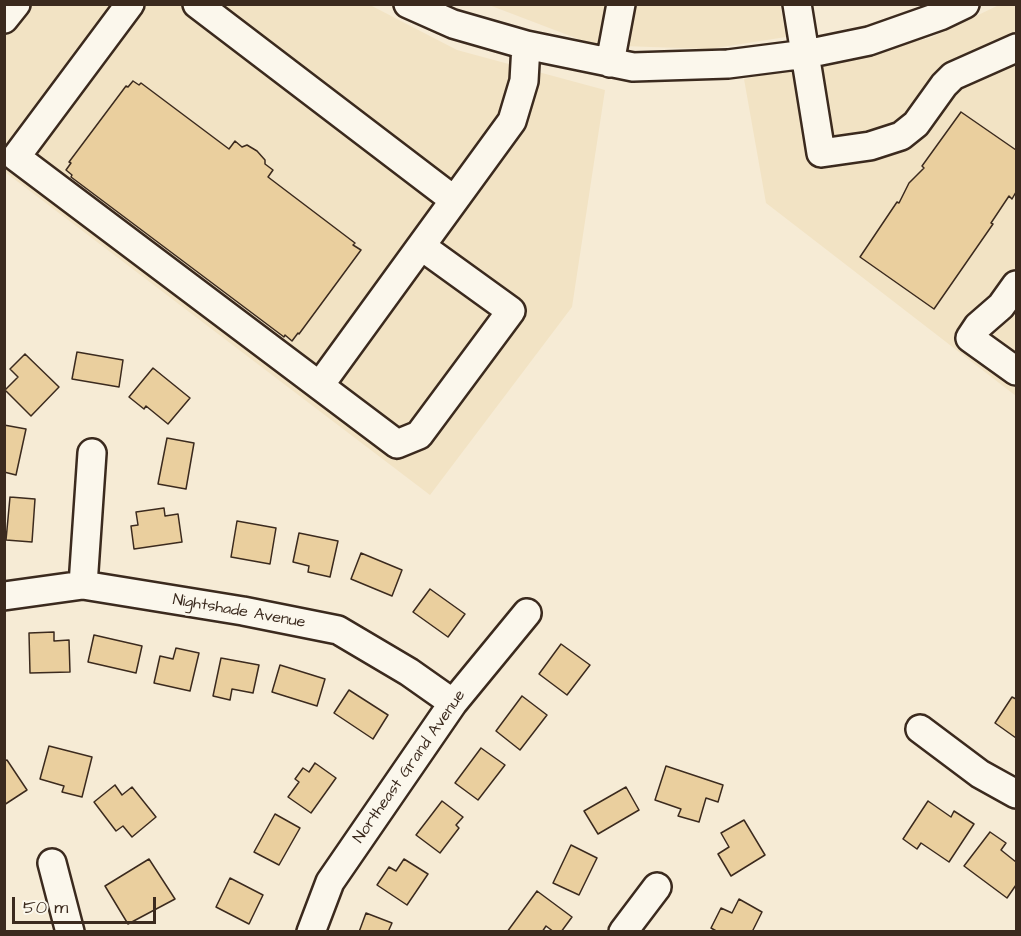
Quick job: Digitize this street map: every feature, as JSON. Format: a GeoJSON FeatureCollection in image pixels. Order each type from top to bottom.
{"type":"FeatureCollection","features":[{"type":"Feature","properties":{"kind":"street"},"geometry":{"type":"LineString","coordinates":[[4,19],[16,4]]}},
{"type":"Feature","properties":{"kind":"street"},"geometry":{"type":"LineString","coordinates":[[130,4],[16,157],[397,444],[419,435],[512,311],[421,246]]}},
{"type":"Feature","properties":{"kind":"street"},"geometry":{"type":"LineString","coordinates":[[197,4],[454,200]]}},
{"type":"Feature","properties":{"kind":"street"},"geometry":{"type":"LineString","coordinates":[[408,4],[453,24],[526,45],[633,67],[728,64],[806,54],[869,41],[940,16],[965,4]]}},
{"type":"Feature","properties":{"kind":"street"},"geometry":{"type":"LineString","coordinates":[[610,63],[621,4]]}},
{"type":"Feature","properties":{"kind":"street"},"geometry":{"type":"LineString","coordinates":[[797,4],[821,153],[870,146],[901,136],[916,124],[953,76],[1017,48]]}},
{"type":"Feature","properties":{"kind":"street"},"geometry":{"type":"LineString","coordinates":[[320,385],[512,120],[524,81],[526,45]]}},
{"type":"Feature","properties":{"kind":"street"},"geometry":{"type":"LineString","coordinates":[[1017,285],[1002,306],[978,326],[970,338],[1017,371]]}},
{"type":"Feature","properties":{"kind":"street"},"geometry":{"type":"LineString","coordinates":[[83,585],[92,453]]}},
{"type":"Feature","properties":{"kind":"street","name":"Nightshade Avenue"},"geometry":{"type":"LineString","coordinates":[[4,596],[83,585],[243,611],[338,630],[410,672],[453,703]]}},
{"type":"Feature","properties":{"kind":"street","name":"Northeast Grand Avenue"},"geometry":{"type":"LineString","coordinates":[[311,932],[330,882],[453,703],[527,613]]}},
{"type":"Feature","properties":{"kind":"street"},"geometry":{"type":"LineString","coordinates":[[920,729],[980,774],[1017,794]]}},
{"type":"Feature","properties":{"kind":"street"},"geometry":{"type":"LineString","coordinates":[[52,863],[70,932]]}},
{"type":"Feature","properties":{"kind":"street"},"geometry":{"type":"LineString","coordinates":[[623,932],[657,887]]}},
{"type":"Feature","properties":{"kind":"shaded area"},"geometry":{"type":"Polygon","coordinates":[[[5,5],[370,5],[457,50],[605,90],[572,307],[430,495],[5,172],[5,5]]]}},
{"type":"Feature","properties":{"kind":"shaded area"},"geometry":{"type":"Polygon","coordinates":[[[489,5],[780,5],[786,37],[709,49],[594,45],[489,5]]]}},
{"type":"Feature","properties":{"kind":"shaded area"},"geometry":{"type":"Polygon","coordinates":[[[999,5],[1016,5],[1016,396],[766,203],[744,79],[930,38],[999,5]]]}},
{"type":"Feature","properties":{"kind":"building"},"geometry":{"type":"Polygon","coordinates":[[[133,81],[139,85],[141,83],[229,149],[235,141],[242,147],[247,145],[257,151],[265,160],[265,164],[273,170],[268,177],[355,243],[353,245],[361,250],[292,341],[71,177],[72,175],[66,170],[71,163],[69,162],[126,86],[128,87],[133,81]]]}},
{"type":"Feature","properties":{"kind":"building"},"geometry":{"type":"Polygon","coordinates":[[[961,112],[1016,150],[1016,192],[1012,199],[1009,196],[991,223],[993,224],[934,309],[860,257],[897,202],[899,203],[909,183],[924,168],[922,166],[961,112]]]}},
{"type":"Feature","properties":{"kind":"building"},"geometry":{"type":"Polygon","coordinates":[[[77,352],[123,360],[119,387],[72,379],[77,352]]]}},
{"type":"Feature","properties":{"kind":"building"},"geometry":{"type":"Polygon","coordinates":[[[25,354],[59,387],[31,416],[5,390],[18,377],[10,369],[25,354]]]}},
{"type":"Feature","properties":{"kind":"building"},"geometry":{"type":"Polygon","coordinates":[[[153,368],[190,398],[168,424],[146,406],[144,409],[129,397],[153,368]]]}},
{"type":"Feature","properties":{"kind":"building"},"geometry":{"type":"Polygon","coordinates":[[[4,425],[26,429],[16,475],[4,472],[4,425]]]}},
{"type":"Feature","properties":{"kind":"building"},"geometry":{"type":"Polygon","coordinates":[[[167,438],[194,443],[186,489],[158,484],[167,438]]]}},
{"type":"Feature","properties":{"kind":"building"},"geometry":{"type":"Polygon","coordinates":[[[10,497],[35,499],[32,542],[6,540],[10,497]]]}},
{"type":"Feature","properties":{"kind":"building"},"geometry":{"type":"Polygon","coordinates":[[[164,508],[165,516],[178,514],[182,542],[134,549],[131,526],[138,525],[136,512],[164,508]]]}},
{"type":"Feature","properties":{"kind":"building"},"geometry":{"type":"Polygon","coordinates":[[[237,521],[276,528],[270,564],[231,557],[237,521]]]}},
{"type":"Feature","properties":{"kind":"building"},"geometry":{"type":"Polygon","coordinates":[[[299,533],[338,541],[330,577],[308,572],[309,566],[293,562],[299,533]]]}},
{"type":"Feature","properties":{"kind":"building"},"geometry":{"type":"Polygon","coordinates":[[[361,553],[402,570],[392,596],[351,579],[361,553]]]}},
{"type":"Feature","properties":{"kind":"building"},"geometry":{"type":"Polygon","coordinates":[[[430,589],[465,614],[448,637],[413,612],[430,589]]]}},
{"type":"Feature","properties":{"kind":"building"},"geometry":{"type":"Polygon","coordinates":[[[54,632],[54,641],[69,640],[70,672],[30,673],[29,633],[54,632]]]}},
{"type":"Feature","properties":{"kind":"building"},"geometry":{"type":"Polygon","coordinates":[[[94,635],[142,646],[136,673],[88,662],[94,635]]]}},
{"type":"Feature","properties":{"kind":"building"},"geometry":{"type":"Polygon","coordinates":[[[561,644],[590,665],[567,695],[539,674],[561,644]]]}},
{"type":"Feature","properties":{"kind":"building"},"geometry":{"type":"Polygon","coordinates":[[[176,648],[199,653],[190,691],[154,683],[160,656],[173,659],[176,648]]]}},
{"type":"Feature","properties":{"kind":"building"},"geometry":{"type":"Polygon","coordinates":[[[221,658],[259,665],[253,693],[232,689],[230,700],[213,696],[221,658]]]}},
{"type":"Feature","properties":{"kind":"building"},"geometry":{"type":"Polygon","coordinates":[[[280,665],[325,679],[317,706],[272,692],[280,665]]]}},
{"type":"Feature","properties":{"kind":"building"},"geometry":{"type":"Polygon","coordinates":[[[349,690],[388,715],[373,739],[334,713],[349,690]]]}},
{"type":"Feature","properties":{"kind":"building"},"geometry":{"type":"Polygon","coordinates":[[[522,696],[547,715],[520,750],[496,731],[522,696]]]}},
{"type":"Feature","properties":{"kind":"building"},"geometry":{"type":"Polygon","coordinates":[[[1012,697],[1016,699],[1016,738],[995,723],[1012,697]]]}},
{"type":"Feature","properties":{"kind":"building"},"geometry":{"type":"Polygon","coordinates":[[[49,746],[92,757],[82,797],[62,792],[64,786],[40,779],[49,746]]]}},
{"type":"Feature","properties":{"kind":"building"},"geometry":{"type":"Polygon","coordinates":[[[481,748],[505,765],[478,800],[455,783],[481,748]]]}},
{"type":"Feature","properties":{"kind":"building"},"geometry":{"type":"Polygon","coordinates":[[[7,760],[27,790],[4,805],[4,761],[7,760]]]}},
{"type":"Feature","properties":{"kind":"building"},"geometry":{"type":"Polygon","coordinates":[[[315,763],[336,778],[311,813],[288,797],[299,782],[295,779],[303,768],[309,772],[315,763]]]}},
{"type":"Feature","properties":{"kind":"building"},"geometry":{"type":"Polygon","coordinates":[[[666,766],[723,785],[718,802],[706,798],[699,822],[678,816],[681,809],[655,800],[666,766]]]}},
{"type":"Feature","properties":{"kind":"building"},"geometry":{"type":"Polygon","coordinates":[[[115,785],[122,795],[132,787],[156,817],[132,837],[123,826],[116,831],[94,802],[115,785]]]}},
{"type":"Feature","properties":{"kind":"building"},"geometry":{"type":"Polygon","coordinates":[[[626,787],[639,810],[598,834],[584,811],[626,787]]]}},
{"type":"Feature","properties":{"kind":"building"},"geometry":{"type":"Polygon","coordinates":[[[442,801],[463,817],[456,825],[459,828],[440,853],[416,835],[442,801]]]}},
{"type":"Feature","properties":{"kind":"building"},"geometry":{"type":"Polygon","coordinates":[[[928,801],[951,817],[954,811],[974,824],[949,862],[921,843],[917,849],[903,839],[928,801]]]}},
{"type":"Feature","properties":{"kind":"building"},"geometry":{"type":"Polygon","coordinates":[[[275,814],[300,828],[279,865],[254,852],[275,814]]]}},
{"type":"Feature","properties":{"kind":"building"},"geometry":{"type":"Polygon","coordinates":[[[744,820],[765,855],[731,876],[718,854],[729,847],[721,833],[744,820]]]}},
{"type":"Feature","properties":{"kind":"building"},"geometry":{"type":"Polygon","coordinates":[[[990,832],[1006,843],[1001,850],[1016,862],[1016,885],[1007,898],[964,866],[990,832]]]}},
{"type":"Feature","properties":{"kind":"building"},"geometry":{"type":"Polygon","coordinates":[[[571,845],[597,858],[579,895],[553,883],[571,845]]]}},
{"type":"Feature","properties":{"kind":"building"},"geometry":{"type":"Polygon","coordinates":[[[149,859],[175,899],[128,924],[105,886],[149,859]]]}},
{"type":"Feature","properties":{"kind":"building"},"geometry":{"type":"Polygon","coordinates":[[[404,859],[428,874],[407,905],[377,885],[389,867],[396,871],[404,859]]]}},
{"type":"Feature","properties":{"kind":"building"},"geometry":{"type":"Polygon","coordinates":[[[230,878],[263,895],[249,924],[216,907],[230,878]]]}},
{"type":"Feature","properties":{"kind":"building"},"geometry":{"type":"Polygon","coordinates":[[[537,891],[572,917],[561,932],[554,932],[546,926],[542,932],[507,932],[537,891]]]}},
{"type":"Feature","properties":{"kind":"building"},"geometry":{"type":"Polygon","coordinates":[[[739,899],[762,912],[752,932],[718,932],[711,928],[721,908],[732,913],[739,899]]]}},
{"type":"Feature","properties":{"kind":"building"},"geometry":{"type":"Polygon","coordinates":[[[366,913],[392,923],[388,932],[359,932],[366,913]]]}}]}
